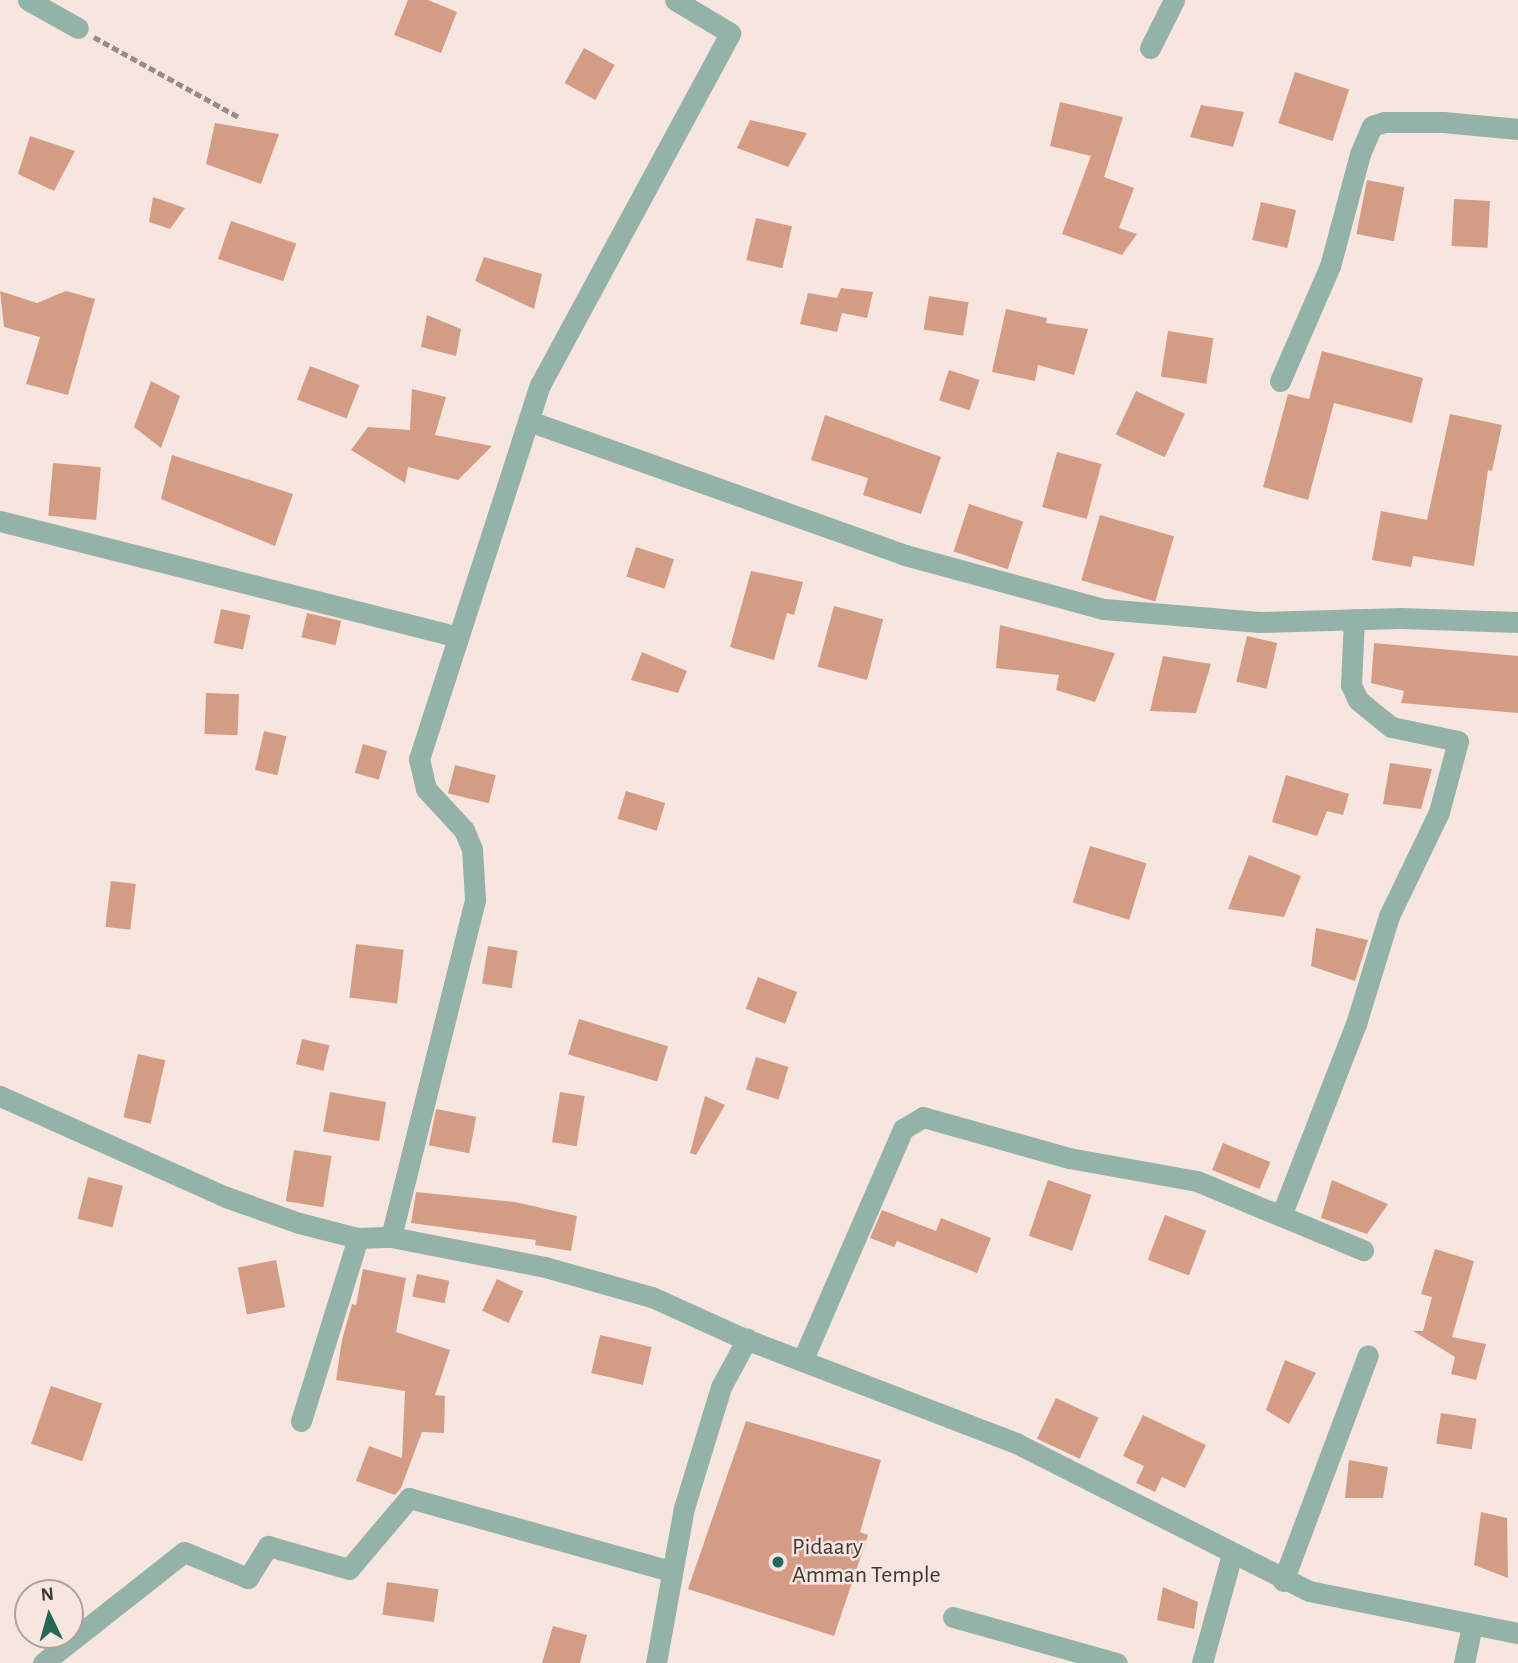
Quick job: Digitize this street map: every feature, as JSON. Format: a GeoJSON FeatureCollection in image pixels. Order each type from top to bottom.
{"type":"FeatureCollection","features":[{"type":"Feature","properties":{"kind":"street"},"geometry":{"type":"LineString","coordinates":[[28,0],[78,28]]}},
{"type":"Feature","properties":{"kind":"street"},"geometry":{"type":"LineString","coordinates":[[391,1237],[475,899],[472,849],[464,830],[426,789],[419,759],[540,385],[730,33],[675,0]]}},
{"type":"Feature","properties":{"kind":"street"},"geometry":{"type":"LineString","coordinates":[[1150,48],[1174,0]]}},
{"type":"Feature","properties":{"kind":"street"},"geometry":{"type":"LineString","coordinates":[[1280,381],[1330,266],[1360,154],[1372,126],[1384,122],[1443,122],[1518,129]]}},
{"type":"Feature","properties":{"kind":"street"},"geometry":{"type":"LineString","coordinates":[[529,421],[905,555],[1104,609],[1259,622],[1518,622]]}},
{"type":"Feature","properties":{"kind":"street"},"geometry":{"type":"LineString","coordinates":[[0,521],[458,637]]}},
{"type":"Feature","properties":{"kind":"street"},"geometry":{"type":"LineString","coordinates":[[1281,1216],[1356,1024],[1389,916],[1440,812],[1458,741],[1391,727],[1358,700],[1351,685],[1354,620]]}},
{"type":"Feature","properties":{"kind":"street"},"geometry":{"type":"LineString","coordinates":[[0,1096],[226,1197],[358,1238],[391,1237],[545,1267],[638,1293],[1077,1470],[1283,1581],[1352,1603],[1518,1633]]}},
{"type":"Feature","properties":{"kind":"street"},"geometry":{"type":"LineString","coordinates":[[803,1359],[903,1129],[923,1117],[1069,1158],[1197,1181],[1363,1250]]}},
{"type":"Feature","properties":{"kind":"street"},"geometry":{"type":"LineString","coordinates":[[301,1421],[358,1238]]}},
{"type":"Feature","properties":{"kind":"street"},"geometry":{"type":"LineString","coordinates":[[656,1663],[684,1508],[721,1387],[747,1339]]}},
{"type":"Feature","properties":{"kind":"street"},"geometry":{"type":"LineString","coordinates":[[1283,1581],[1368,1354]]}},
{"type":"Feature","properties":{"kind":"street"},"geometry":{"type":"LineString","coordinates":[[43,1663],[184,1552],[248,1578],[268,1546],[349,1569],[409,1498],[671,1571]]}},
{"type":"Feature","properties":{"kind":"street"},"geometry":{"type":"LineString","coordinates":[[1202,1663],[1232,1554]]}},
{"type":"Feature","properties":{"kind":"street"},"geometry":{"type":"LineString","coordinates":[[953,1617],[1117,1663]]}},
{"type":"Feature","properties":{"kind":"street"},"geometry":{"type":"LineString","coordinates":[[1464,1663],[1472,1626]]}},
{"type":"Feature","properties":{"kind":"path"},"geometry":{"type":"LineString","coordinates":[[78,28],[239,117]]}},
{"type":"Feature","properties":{"kind":"building"},"geometry":{"type":"Polygon","coordinates":[[[408,0],[428,0],[457,12],[441,53],[394,35],[408,0]]]}},
{"type":"Feature","properties":{"kind":"building"},"geometry":{"type":"Polygon","coordinates":[[[584,48],[615,65],[595,100],[565,83],[584,48]]]}},
{"type":"Feature","properties":{"kind":"building"},"geometry":{"type":"Polygon","coordinates":[[[1295,72],[1349,90],[1333,141],[1278,123],[1295,72]]]}},
{"type":"Feature","properties":{"kind":"building"},"geometry":{"type":"Polygon","coordinates":[[[1060,102],[1123,117],[1104,177],[1134,188],[1119,228],[1137,234],[1122,255],[1062,234],[1091,156],[1050,146],[1060,102]]]}},
{"type":"Feature","properties":{"kind":"building"},"geometry":{"type":"Polygon","coordinates":[[[1201,105],[1244,112],[1233,147],[1190,137],[1201,105]]]}},
{"type":"Feature","properties":{"kind":"building"},"geometry":{"type":"Polygon","coordinates":[[[750,120],[807,133],[788,167],[737,148],[750,120]]]}},
{"type":"Feature","properties":{"kind":"building"},"geometry":{"type":"Polygon","coordinates":[[[215,123],[279,134],[261,184],[206,164],[215,123]]]}},
{"type":"Feature","properties":{"kind":"building"},"geometry":{"type":"Polygon","coordinates":[[[30,136],[75,151],[54,191],[18,174],[30,136]]]}},
{"type":"Feature","properties":{"kind":"building"},"geometry":{"type":"Polygon","coordinates":[[[1367,180],[1404,187],[1394,241],[1357,234],[1367,180]]]}},
{"type":"Feature","properties":{"kind":"building"},"geometry":{"type":"Polygon","coordinates":[[[153,197],[185,208],[170,229],[149,222],[153,197]]]}},
{"type":"Feature","properties":{"kind":"building"},"geometry":{"type":"Polygon","coordinates":[[[1454,199],[1490,201],[1487,248],[1452,246],[1454,199]]]}},
{"type":"Feature","properties":{"kind":"building"},"geometry":{"type":"Polygon","coordinates":[[[1261,202],[1296,210],[1287,248],[1252,240],[1261,202]]]}},
{"type":"Feature","properties":{"kind":"building"},"geometry":{"type":"Polygon","coordinates":[[[756,218],[792,226],[782,268],[746,260],[756,218]]]}},
{"type":"Feature","properties":{"kind":"building"},"geometry":{"type":"Polygon","coordinates":[[[231,221],[296,243],[283,281],[218,259],[231,221]]]}},
{"type":"Feature","properties":{"kind":"building"},"geometry":{"type":"Polygon","coordinates":[[[484,257],[542,274],[534,309],[475,281],[484,257]]]}},
{"type":"Feature","properties":{"kind":"building"},"geometry":{"type":"Polygon","coordinates":[[[841,288],[873,292],[867,318],[842,313],[837,332],[800,324],[808,293],[837,298],[841,288]]]}},
{"type":"Feature","properties":{"kind":"building"},"geometry":{"type":"Polygon","coordinates":[[[0,291],[37,303],[66,291],[95,299],[68,395],[26,384],[40,337],[4,327],[0,291]]]}},
{"type":"Feature","properties":{"kind":"building"},"geometry":{"type":"Polygon","coordinates":[[[929,296],[969,302],[963,336],[924,330],[929,296]]]}},
{"type":"Feature","properties":{"kind":"building"},"geometry":{"type":"Polygon","coordinates":[[[1006,309],[1047,318],[1046,323],[1088,329],[1074,375],[1038,365],[1035,381],[992,372],[1006,309]]]}},
{"type":"Feature","properties":{"kind":"building"},"geometry":{"type":"Polygon","coordinates":[[[427,315],[461,329],[456,356],[421,347],[427,315]]]}},
{"type":"Feature","properties":{"kind":"building"},"geometry":{"type":"Polygon","coordinates":[[[1168,331],[1213,338],[1206,384],[1161,376],[1168,331]]]}},
{"type":"Feature","properties":{"kind":"building"},"geometry":{"type":"Polygon","coordinates":[[[1322,351],[1423,378],[1412,423],[1334,403],[1308,500],[1263,487],[1288,394],[1309,399],[1322,351]]]}},
{"type":"Feature","properties":{"kind":"building"},"geometry":{"type":"Polygon","coordinates":[[[310,366],[359,385],[347,419],[297,400],[310,366]]]}},
{"type":"Feature","properties":{"kind":"building"},"geometry":{"type":"Polygon","coordinates":[[[949,370],[979,380],[970,410],[939,400],[949,370]]]}},
{"type":"Feature","properties":{"kind":"building"},"geometry":{"type":"Polygon","coordinates":[[[151,381],[180,396],[161,448],[134,427],[151,381]]]}},
{"type":"Feature","properties":{"kind":"building"},"geometry":{"type":"Polygon","coordinates":[[[412,389],[446,397],[435,435],[492,446],[458,480],[408,467],[405,483],[351,450],[368,427],[410,430],[412,389]]]}},
{"type":"Feature","properties":{"kind":"building"},"geometry":{"type":"Polygon","coordinates":[[[1136,391],[1185,414],[1165,457],[1116,435],[1136,391]]]}},
{"type":"Feature","properties":{"kind":"building"},"geometry":{"type":"Polygon","coordinates":[[[1450,414],[1502,425],[1492,471],[1488,470],[1474,566],[1413,556],[1411,567],[1372,560],[1381,511],[1427,520],[1450,414]]]}},
{"type":"Feature","properties":{"kind":"building"},"geometry":{"type":"Polygon","coordinates":[[[825,415],[941,457],[921,514],[863,495],[868,478],[811,460],[825,415]]]}},
{"type":"Feature","properties":{"kind":"building"},"geometry":{"type":"Polygon","coordinates":[[[1057,452],[1101,464],[1087,519],[1042,507],[1057,452]]]}},
{"type":"Feature","properties":{"kind":"building"},"geometry":{"type":"Polygon","coordinates":[[[172,455],[293,494],[275,546],[161,499],[172,455]]]}},
{"type":"Feature","properties":{"kind":"building"},"geometry":{"type":"Polygon","coordinates":[[[53,463],[101,467],[96,520],[48,516],[53,463]]]}},
{"type":"Feature","properties":{"kind":"building"},"geometry":{"type":"Polygon","coordinates":[[[969,504],[1023,522],[1008,569],[954,552],[969,504]]]}},
{"type":"Feature","properties":{"kind":"building"},"geometry":{"type":"Polygon","coordinates":[[[1100,515],[1174,536],[1155,602],[1081,580],[1100,515]]]}},
{"type":"Feature","properties":{"kind":"building"},"geometry":{"type":"Polygon","coordinates":[[[636,547],[674,559],[664,589],[626,576],[636,547]]]}},
{"type":"Feature","properties":{"kind":"building"},"geometry":{"type":"Polygon","coordinates":[[[751,571],[803,582],[794,615],[787,613],[774,660],[730,647],[751,571]]]}},
{"type":"Feature","properties":{"kind":"building"},"geometry":{"type":"Polygon","coordinates":[[[834,606],[883,619],[867,680],[818,667],[834,606]]]}},
{"type":"Feature","properties":{"kind":"building"},"geometry":{"type":"Polygon","coordinates":[[[221,609],[250,615],[243,649],[214,643],[221,609]]]}},
{"type":"Feature","properties":{"kind":"building"},"geometry":{"type":"Polygon","coordinates":[[[307,613],[341,621],[335,645],[301,637],[307,613]]]}},
{"type":"Feature","properties":{"kind":"building"},"geometry":{"type":"Polygon","coordinates":[[[1000,625],[1115,653],[1095,702],[1056,690],[1059,675],[996,668],[1000,625]]]}},
{"type":"Feature","properties":{"kind":"building"},"geometry":{"type":"Polygon","coordinates":[[[1247,636],[1277,643],[1267,689],[1236,682],[1247,636]]]}},
{"type":"Feature","properties":{"kind":"building"},"geometry":{"type":"Polygon","coordinates":[[[1374,643],[1518,656],[1518,713],[1401,703],[1404,691],[1371,683],[1374,643]]]}},
{"type":"Feature","properties":{"kind":"building"},"geometry":{"type":"Polygon","coordinates":[[[642,652],[687,671],[678,693],[631,680],[642,652]]]}},
{"type":"Feature","properties":{"kind":"building"},"geometry":{"type":"Polygon","coordinates":[[[1163,656],[1211,664],[1196,713],[1150,711],[1163,656]]]}},
{"type":"Feature","properties":{"kind":"building"},"geometry":{"type":"Polygon","coordinates":[[[206,693],[239,694],[238,735],[205,734],[206,693]]]}},
{"type":"Feature","properties":{"kind":"building"},"geometry":{"type":"Polygon","coordinates":[[[264,731],[286,736],[277,775],[255,770],[264,731]]]}},
{"type":"Feature","properties":{"kind":"building"},"geometry":{"type":"Polygon","coordinates":[[[363,744],[387,751],[379,780],[355,773],[363,744]]]}},
{"type":"Feature","properties":{"kind":"building"},"geometry":{"type":"Polygon","coordinates":[[[1390,763],[1432,769],[1421,809],[1383,804],[1390,763]]]}},
{"type":"Feature","properties":{"kind":"building"},"geometry":{"type":"Polygon","coordinates":[[[455,765],[496,775],[489,803],[448,793],[455,765]]]}},
{"type":"Feature","properties":{"kind":"building"},"geometry":{"type":"Polygon","coordinates":[[[1286,775],[1349,794],[1343,815],[1327,811],[1317,836],[1272,822],[1286,775]]]}},
{"type":"Feature","properties":{"kind":"building"},"geometry":{"type":"Polygon","coordinates":[[[626,791],[665,803],[657,831],[618,819],[626,791]]]}},
{"type":"Feature","properties":{"kind":"building"},"geometry":{"type":"Polygon","coordinates":[[[1090,846],[1146,863],[1129,920],[1073,902],[1090,846]]]}},
{"type":"Feature","properties":{"kind":"building"},"geometry":{"type":"Polygon","coordinates":[[[1249,855],[1301,876],[1284,917],[1228,909],[1249,855]]]}},
{"type":"Feature","properties":{"kind":"building"},"geometry":{"type":"Polygon","coordinates":[[[111,881],[136,884],[130,930],[105,927],[111,881]]]}},
{"type":"Feature","properties":{"kind":"building"},"geometry":{"type":"Polygon","coordinates":[[[1316,928],[1368,940],[1355,981],[1311,966],[1316,928]]]}},
{"type":"Feature","properties":{"kind":"building"},"geometry":{"type":"Polygon","coordinates":[[[356,944],[404,950],[397,1003],[349,998],[356,944]]]}},
{"type":"Feature","properties":{"kind":"building"},"geometry":{"type":"Polygon","coordinates":[[[488,946],[518,951],[512,988],[482,984],[488,946]]]}},
{"type":"Feature","properties":{"kind":"building"},"geometry":{"type":"Polygon","coordinates":[[[758,977],[797,992],[785,1024],[746,1009],[758,977]]]}},
{"type":"Feature","properties":{"kind":"building"},"geometry":{"type":"Polygon","coordinates":[[[579,1019],[668,1046],[657,1082],[568,1054],[579,1019]]]}},
{"type":"Feature","properties":{"kind":"building"},"geometry":{"type":"Polygon","coordinates":[[[302,1039],[329,1045],[323,1071],[296,1064],[302,1039]]]}},
{"type":"Feature","properties":{"kind":"building"},"geometry":{"type":"Polygon","coordinates":[[[138,1054],[165,1060],[151,1124],[123,1117],[138,1054]]]}},
{"type":"Feature","properties":{"kind":"building"},"geometry":{"type":"Polygon","coordinates":[[[756,1057],[789,1067],[779,1099],[746,1090],[756,1057]]]}},
{"type":"Feature","properties":{"kind":"building"},"geometry":{"type":"Polygon","coordinates":[[[330,1092],[386,1102],[379,1141],[323,1131],[330,1092]]]}},
{"type":"Feature","properties":{"kind":"building"},"geometry":{"type":"Polygon","coordinates":[[[560,1092],[585,1096],[577,1146],[552,1142],[560,1092]]]}},
{"type":"Feature","properties":{"kind":"building"},"geometry":{"type":"Polygon","coordinates":[[[705,1096],[725,1105],[696,1155],[690,1153],[705,1096]]]}},
{"type":"Feature","properties":{"kind":"building"},"geometry":{"type":"Polygon","coordinates":[[[436,1109],[476,1117],[469,1153],[429,1145],[436,1109]]]}},
{"type":"Feature","properties":{"kind":"building"},"geometry":{"type":"Polygon","coordinates":[[[1223,1143],[1270,1162],[1259,1189],[1212,1170],[1223,1143]]]}},
{"type":"Feature","properties":{"kind":"building"},"geometry":{"type":"Polygon","coordinates":[[[294,1150],[332,1156],[323,1207],[286,1201],[294,1150]]]}},
{"type":"Feature","properties":{"kind":"building"},"geometry":{"type":"Polygon","coordinates":[[[88,1177],[123,1186],[113,1227],[78,1219],[88,1177]]]}},
{"type":"Feature","properties":{"kind":"building"},"geometry":{"type":"Polygon","coordinates":[[[1048,1180],[1091,1195],[1072,1251],[1029,1236],[1048,1180]]]}},
{"type":"Feature","properties":{"kind":"building"},"geometry":{"type":"Polygon","coordinates":[[[1332,1180],[1388,1204],[1367,1234],[1321,1218],[1332,1180]]]}},
{"type":"Feature","properties":{"kind":"building"},"geometry":{"type":"Polygon","coordinates":[[[416,1192],[515,1202],[577,1216],[571,1251],[535,1245],[536,1240],[411,1223],[416,1192]]]}},
{"type":"Feature","properties":{"kind":"building"},"geometry":{"type":"Polygon","coordinates":[[[882,1210],[936,1231],[941,1218],[991,1238],[977,1273],[897,1241],[894,1247],[870,1238],[882,1210]]]}},
{"type":"Feature","properties":{"kind":"building"},"geometry":{"type":"Polygon","coordinates":[[[1165,1215],[1206,1231],[1189,1276],[1148,1260],[1165,1215]]]}},
{"type":"Feature","properties":{"kind":"building"},"geometry":{"type":"Polygon","coordinates":[[[1435,1249],[1474,1261],[1452,1337],[1486,1344],[1476,1380],[1451,1374],[1455,1357],[1413,1331],[1423,1331],[1432,1297],[1421,1294],[1435,1249]]]}},
{"type":"Feature","properties":{"kind":"building"},"geometry":{"type":"Polygon","coordinates":[[[276,1260],[285,1307],[247,1315],[238,1267],[276,1260]]]}},
{"type":"Feature","properties":{"kind":"building"},"geometry":{"type":"Polygon","coordinates":[[[363,1269],[406,1278],[396,1332],[450,1350],[435,1395],[445,1396],[444,1433],[422,1432],[401,1488],[395,1495],[356,1481],[369,1446],[402,1458],[405,1391],[336,1380],[342,1340],[352,1304],[356,1305],[363,1269]]]}},
{"type":"Feature","properties":{"kind":"building"},"geometry":{"type":"Polygon","coordinates":[[[417,1274],[449,1281],[444,1303],[412,1296],[417,1274]]]}},
{"type":"Feature","properties":{"kind":"building"},"geometry":{"type":"Polygon","coordinates":[[[497,1279],[523,1291],[508,1323],[482,1311],[497,1279]]]}},
{"type":"Feature","properties":{"kind":"building"},"geometry":{"type":"Polygon","coordinates":[[[600,1335],[652,1347],[643,1385],[591,1373],[600,1335]]]}},
{"type":"Feature","properties":{"kind":"building"},"geometry":{"type":"Polygon","coordinates":[[[1285,1360],[1316,1373],[1289,1424],[1266,1410],[1285,1360]]]}},
{"type":"Feature","properties":{"kind":"building"},"geometry":{"type":"Polygon","coordinates":[[[51,1386],[102,1404],[82,1461],[31,1444],[51,1386]]]}},
{"type":"Feature","properties":{"kind":"building"},"geometry":{"type":"Polygon","coordinates":[[[1056,1398],[1099,1418],[1080,1459],[1037,1439],[1056,1398]]]}},
{"type":"Feature","properties":{"kind":"building"},"geometry":{"type":"Polygon","coordinates":[[[1441,1413],[1477,1419],[1472,1449],[1436,1444],[1441,1413]]]}},
{"type":"Feature","properties":{"kind":"building"},"geometry":{"type":"Polygon","coordinates":[[[1143,1415],[1206,1445],[1185,1488],[1162,1477],[1155,1492],[1136,1483],[1144,1466],[1123,1456],[1143,1415]]]}},
{"type":"Feature","properties":{"kind":"building","name":"Pidaary Amman Temple"},"geometry":{"type":"Polygon","coordinates":[[[746,1421],[881,1460],[860,1532],[868,1535],[834,1636],[688,1589],[746,1421]]]}},
{"type":"Feature","properties":{"kind":"building"},"geometry":{"type":"Polygon","coordinates":[[[1349,1460],[1388,1467],[1383,1498],[1345,1498],[1349,1460]]]}},
{"type":"Feature","properties":{"kind":"building"},"geometry":{"type":"Polygon","coordinates":[[[1481,1512],[1507,1518],[1508,1578],[1474,1565],[1481,1512]]]}},
{"type":"Feature","properties":{"kind":"building"},"geometry":{"type":"Polygon","coordinates":[[[387,1582],[438,1589],[434,1622],[382,1615],[387,1582]]]}},
{"type":"Feature","properties":{"kind":"building"},"geometry":{"type":"Polygon","coordinates":[[[1163,1587],[1198,1602],[1194,1629],[1157,1620],[1163,1587]]]}},
{"type":"Feature","properties":{"kind":"building"},"geometry":{"type":"Polygon","coordinates":[[[553,1626],[587,1635],[580,1663],[542,1663],[553,1626]]]}},
{"type":"Feature","properties":{"kind":"place","name":"Pidaary Amman Temple"},"geometry":{"type":"Point","coordinates":[778,1562]}}]}
